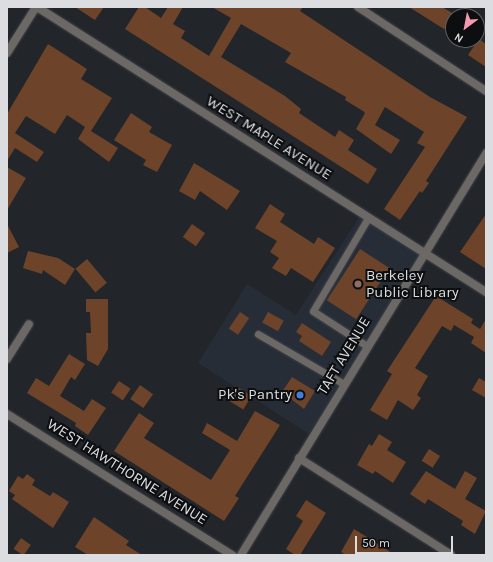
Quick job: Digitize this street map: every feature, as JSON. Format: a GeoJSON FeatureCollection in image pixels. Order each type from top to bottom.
{"type":"FeatureCollection","features":[{"type":"Feature","properties":{"kind":"street"},"geometry":{"type":"LineString","coordinates":[[7,53],[37,7]]}},
{"type":"Feature","properties":{"kind":"street","name":"WEST MAPLE AVENUE"},"geometry":{"type":"LineString","coordinates":[[37,7],[486,292]]}},
{"type":"Feature","properties":{"kind":"street"},"geometry":{"type":"LineString","coordinates":[[358,7],[486,91]]}},
{"type":"Feature","properties":{"kind":"street","name":"TAFT AVENUE"},"geometry":{"type":"LineString","coordinates":[[241,555],[486,153]]}},
{"type":"Feature","properties":{"kind":"street"},"geometry":{"type":"LineString","coordinates":[[7,359],[29,324]]}},
{"type":"Feature","properties":{"kind":"street","name":"WEST HAWTHORNE AVENUE"},"geometry":{"type":"LineString","coordinates":[[8,416],[232,555]]}},
{"type":"Feature","properties":{"kind":"street"},"geometry":{"type":"LineString","coordinates":[[299,458],[451,555]]}},
{"type":"Feature","properties":{"kind":"lane"},"geometry":{"type":"LineString","coordinates":[[367,346],[313,311],[368,218]]}},
{"type":"Feature","properties":{"kind":"lane"},"geometry":{"type":"LineString","coordinates":[[258,334],[344,384]]}},
{"type":"Feature","properties":{"kind":"shaded area"},"geometry":{"type":"Polygon","coordinates":[[[363,211],[423,249],[309,434],[198,363],[247,284],[296,315],[363,211]]]}},
{"type":"Feature","properties":{"kind":"building"},"geometry":{"type":"Polygon","coordinates":[[[75,7],[104,7],[95,20],[75,7]]]}},
{"type":"Feature","properties":{"kind":"building"},"geometry":{"type":"Polygon","coordinates":[[[139,7],[145,7],[161,18],[168,7],[183,7],[173,24],[185,31],[181,38],[209,56],[231,18],[212,7],[303,7],[300,11],[430,97],[467,117],[426,181],[429,183],[422,193],[420,191],[400,220],[384,209],[425,147],[417,143],[424,132],[385,107],[375,125],[400,140],[391,154],[356,129],[365,113],[363,111],[345,100],[346,97],[285,62],[291,53],[241,24],[221,57],[285,96],[301,109],[299,113],[335,137],[339,130],[354,140],[348,150],[377,169],[368,184],[125,29],[139,7]]]}},
{"type":"Feature","properties":{"kind":"building"},"geometry":{"type":"Polygon","coordinates":[[[409,7],[442,7],[445,9],[444,29],[409,7]]]}},
{"type":"Feature","properties":{"kind":"building"},"geometry":{"type":"Polygon","coordinates":[[[485,43],[486,67],[468,55],[473,48],[485,48],[485,43]]]}},
{"type":"Feature","properties":{"kind":"building"},"geometry":{"type":"Polygon","coordinates":[[[48,44],[87,69],[81,79],[112,98],[91,131],[118,148],[109,162],[78,139],[85,127],[67,115],[55,134],[26,116],[15,133],[44,152],[37,162],[15,148],[7,161],[7,114],[48,44]]]}},
{"type":"Feature","properties":{"kind":"building"},"geometry":{"type":"Polygon","coordinates":[[[131,113],[152,127],[149,132],[172,145],[157,172],[143,165],[146,160],[114,140],[131,113]]]}},
{"type":"Feature","properties":{"kind":"building"},"geometry":{"type":"Polygon","coordinates":[[[194,163],[240,191],[227,210],[200,191],[195,200],[179,191],[194,163]]]}},
{"type":"Feature","properties":{"kind":"building"},"geometry":{"type":"Polygon","coordinates":[[[7,167],[26,178],[7,210],[7,167]]]}},
{"type":"Feature","properties":{"kind":"building"},"geometry":{"type":"Polygon","coordinates":[[[270,204],[285,214],[280,222],[314,244],[318,237],[335,248],[313,282],[291,268],[286,276],[272,268],[279,258],[270,252],[277,241],[255,228],[270,204]]]}},
{"type":"Feature","properties":{"kind":"building"},"geometry":{"type":"Polygon","coordinates":[[[486,214],[486,269],[460,252],[486,214]]]}},
{"type":"Feature","properties":{"kind":"building"},"geometry":{"type":"Polygon","coordinates":[[[7,224],[19,247],[7,253],[7,224]]]}},
{"type":"Feature","properties":{"kind":"building"},"geometry":{"type":"Polygon","coordinates":[[[192,224],[205,233],[196,246],[183,237],[192,224]]]}},
{"type":"Feature","properties":{"kind":"building","name":"Berkeley Public Library"},"geometry":{"type":"Polygon","coordinates":[[[360,249],[389,268],[356,319],[327,300],[360,249]]]}},
{"type":"Feature","properties":{"kind":"building"},"geometry":{"type":"Polygon","coordinates":[[[28,251],[58,258],[75,269],[65,285],[43,270],[42,274],[23,268],[28,251]]]}},
{"type":"Feature","properties":{"kind":"building"},"geometry":{"type":"Polygon","coordinates":[[[87,259],[107,283],[95,292],[76,269],[87,259]]]}},
{"type":"Feature","properties":{"kind":"building"},"geometry":{"type":"Polygon","coordinates":[[[436,296],[473,319],[471,323],[480,329],[486,319],[486,353],[471,343],[474,337],[454,325],[451,331],[442,326],[415,368],[428,376],[417,395],[421,398],[413,410],[398,400],[387,420],[370,410],[392,374],[387,371],[436,296]]]}},
{"type":"Feature","properties":{"kind":"building"},"geometry":{"type":"Polygon","coordinates":[[[86,299],[108,299],[108,349],[98,366],[87,360],[86,333],[91,333],[90,312],[86,312],[86,299]]]}},
{"type":"Feature","properties":{"kind":"building"},"geometry":{"type":"Polygon","coordinates":[[[240,312],[249,318],[238,335],[229,329],[240,312]]]}},
{"type":"Feature","properties":{"kind":"building"},"geometry":{"type":"Polygon","coordinates":[[[268,312],[284,321],[278,331],[262,322],[268,312]]]}},
{"type":"Feature","properties":{"kind":"building"},"geometry":{"type":"Polygon","coordinates":[[[302,323],[331,342],[322,356],[299,341],[302,336],[296,332],[302,323]]]}},
{"type":"Feature","properties":{"kind":"building"},"geometry":{"type":"Polygon","coordinates":[[[69,354],[85,364],[75,380],[71,377],[60,396],[84,411],[92,399],[106,408],[88,435],[75,426],[76,423],[27,393],[36,378],[49,386],[69,354]]]}},
{"type":"Feature","properties":{"kind":"building","name":"Pk's Pantry"},"geometry":{"type":"Polygon","coordinates":[[[292,377],[315,391],[304,409],[282,392],[292,377]]]}},
{"type":"Feature","properties":{"kind":"building"},"geometry":{"type":"Polygon","coordinates":[[[479,378],[486,382],[486,398],[472,390],[479,378]]]}},
{"type":"Feature","properties":{"kind":"building"},"geometry":{"type":"Polygon","coordinates":[[[119,381],[131,389],[123,400],[111,393],[119,381]]]}},
{"type":"Feature","properties":{"kind":"building"},"geometry":{"type":"Polygon","coordinates":[[[140,385],[153,394],[143,408],[130,399],[140,385]]]}},
{"type":"Feature","properties":{"kind":"building"},"geometry":{"type":"Polygon","coordinates":[[[237,387],[252,396],[243,409],[229,401],[237,387]]]}},
{"type":"Feature","properties":{"kind":"building"},"geometry":{"type":"Polygon","coordinates":[[[255,411],[280,425],[235,496],[239,498],[224,521],[114,451],[139,413],[154,423],[144,438],[211,480],[230,450],[202,433],[207,423],[237,441],[255,411]]]}},
{"type":"Feature","properties":{"kind":"building"},"geometry":{"type":"Polygon","coordinates":[[[379,434],[392,442],[387,450],[406,462],[393,483],[375,471],[373,474],[357,465],[369,444],[372,446],[379,434]]]}},
{"type":"Feature","properties":{"kind":"building"},"geometry":{"type":"Polygon","coordinates":[[[429,449],[440,456],[433,468],[422,461],[429,449]]]}},
{"type":"Feature","properties":{"kind":"building"},"geometry":{"type":"Polygon","coordinates":[[[426,471],[455,489],[465,471],[477,478],[465,499],[486,511],[475,534],[461,525],[463,521],[428,499],[425,504],[410,494],[426,471]]]}},
{"type":"Feature","properties":{"kind":"building"},"geometry":{"type":"Polygon","coordinates":[[[27,474],[35,480],[32,485],[50,496],[53,492],[69,502],[53,528],[12,499],[15,495],[9,491],[18,476],[23,479],[27,474]]]}},
{"type":"Feature","properties":{"kind":"building"},"geometry":{"type":"Polygon","coordinates":[[[306,500],[326,513],[300,555],[295,555],[286,549],[303,521],[296,516],[306,500]]]}},
{"type":"Feature","properties":{"kind":"building"},"geometry":{"type":"Polygon","coordinates":[[[94,517],[129,541],[126,545],[142,555],[88,555],[75,547],[94,517]]]}},
{"type":"Feature","properties":{"kind":"building"},"geometry":{"type":"Polygon","coordinates":[[[354,529],[395,555],[346,555],[341,552],[354,529]]]}},
{"type":"Feature","properties":{"kind":"building"},"geometry":{"type":"Polygon","coordinates":[[[21,538],[31,545],[24,555],[14,549],[21,538]]]}},
{"type":"Feature","properties":{"kind":"place","name":"Berkeley Public Library"},"geometry":{"type":"Point","coordinates":[358,284]}},
{"type":"Feature","properties":{"kind":"place","name":"Pk's Pantry"},"geometry":{"type":"Point","coordinates":[300,395]}}]}
